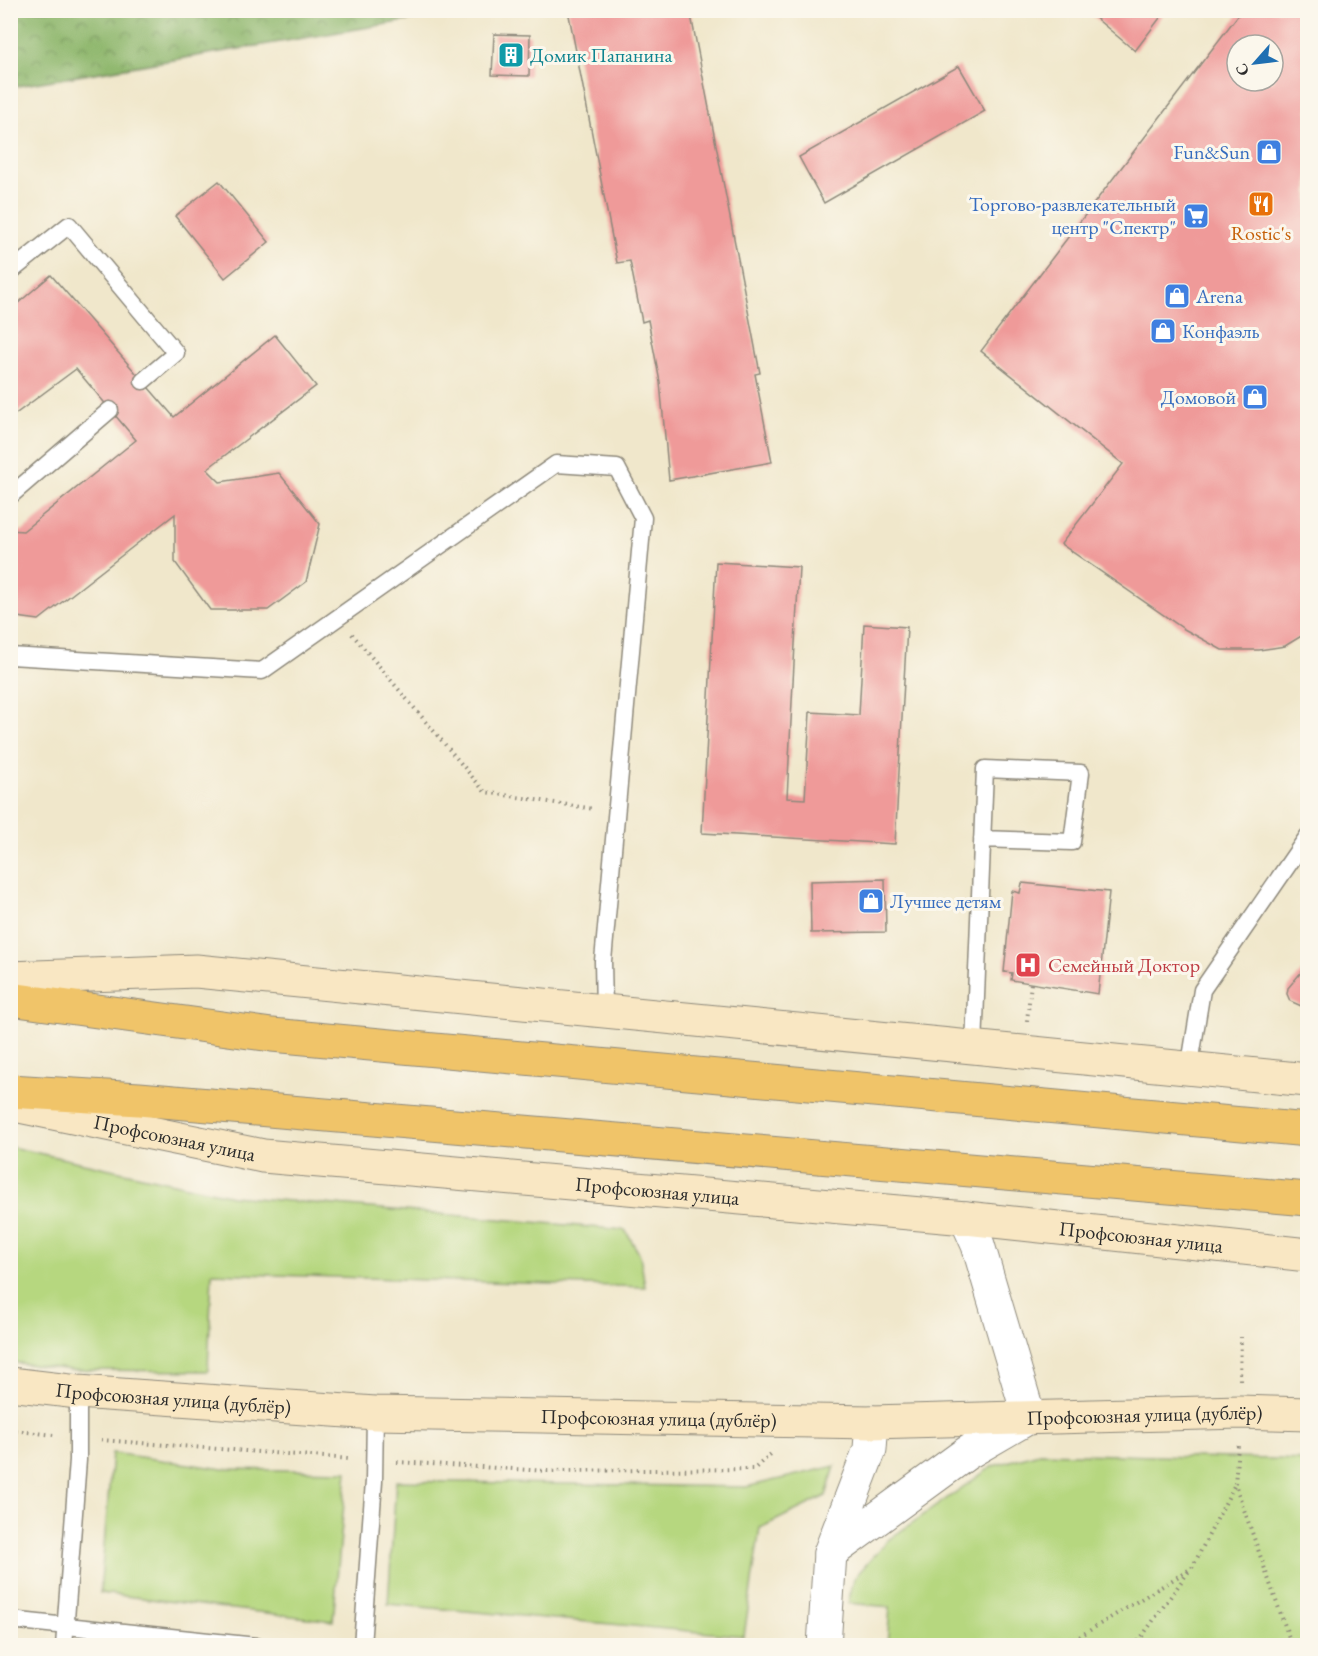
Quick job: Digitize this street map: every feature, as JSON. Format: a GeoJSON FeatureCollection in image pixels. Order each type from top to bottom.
{"type":"FeatureCollection","features":[{"type":"Feature","properties":{"kind":"main road"},"geometry":{"type":"LineString","coordinates":[[10,978],[196,971],[1308,1080]]}},
{"type":"Feature","properties":{"kind":"main road"},"geometry":{"type":"LineString","coordinates":[[10,999],[284,1036],[1308,1130]]}},
{"type":"Feature","properties":{"kind":"main road","name":"Профсоюзная улица"},"geometry":{"type":"LineString","coordinates":[[10,1091],[140,1099],[1308,1198]]}},
{"type":"Feature","properties":{"kind":"main road","name":"Профсоюзная улица"},"geometry":{"type":"LineString","coordinates":[[10,1104],[262,1156],[966,1218],[1308,1255]]}},
{"type":"Feature","properties":{"kind":"main road","name":"Профсоюзная улица (дублёр)"},"geometry":{"type":"LineString","coordinates":[[10,1384],[78,1392],[375,1413],[872,1422],[1240,1412],[1308,1414]]}},
{"type":"Feature","properties":{"kind":"street"},"geometry":{"type":"LineString","coordinates":[[830,1553],[967,1453],[1029,1417],[978,1245],[966,1218]]}},
{"type":"Feature","properties":{"kind":"street"},"geometry":{"type":"LineString","coordinates":[[824,1646],[830,1553],[870,1449],[872,1422]]}},
{"type":"Feature","properties":{"kind":"lane"},"geometry":{"type":"LineString","coordinates":[[10,272],[69,225],[176,353],[143,381]]}},
{"type":"Feature","properties":{"kind":"lane"},"geometry":{"type":"LineString","coordinates":[[10,496],[110,410]]}},
{"type":"Feature","properties":{"kind":"lane"},"geometry":{"type":"LineString","coordinates":[[10,657],[261,671],[556,464],[617,468],[643,518],[603,961],[604,1010]]}},
{"type":"Feature","properties":{"kind":"lane"},"geometry":{"type":"LineString","coordinates":[[974,1047],[982,839],[985,769],[1081,773],[1072,842],[982,839]]}},
{"type":"Feature","properties":{"kind":"lane"},"geometry":{"type":"LineString","coordinates":[[1189,1070],[1202,990],[1308,836]]}},
{"type":"Feature","properties":{"kind":"lane"},"geometry":{"type":"LineString","coordinates":[[64,1646],[78,1438],[78,1392]]}},
{"type":"Feature","properties":{"kind":"lane"},"geometry":{"type":"LineString","coordinates":[[362,1646],[375,1461],[375,1413]]}},
{"type":"Feature","properties":{"kind":"lane"},"geometry":{"type":"LineString","coordinates":[[10,1620],[66,1625],[130,1639],[256,1646]]}},
{"type":"Feature","properties":{"kind":"path"},"geometry":{"type":"LineString","coordinates":[[338,617],[485,792],[616,813]]}},
{"type":"Feature","properties":{"kind":"path"},"geometry":{"type":"LineString","coordinates":[[1026,1029],[1031,983]]}},
{"type":"Feature","properties":{"kind":"path"},"geometry":{"type":"LineString","coordinates":[[1240,1390],[1241,1337]]}},
{"type":"Feature","properties":{"kind":"path"},"geometry":{"type":"LineString","coordinates":[[10,1430],[78,1438],[375,1461],[547,1471],[754,1469],[777,1449]]}},
{"type":"Feature","properties":{"kind":"path"},"geometry":{"type":"LineString","coordinates":[[1135,1646],[1192,1568],[1235,1484],[1238,1446]]}},
{"type":"Feature","properties":{"kind":"path"},"geometry":{"type":"LineString","coordinates":[[1235,1484],[1292,1646]]}},
{"type":"Feature","properties":{"kind":"path"},"geometry":{"type":"LineString","coordinates":[[1064,1646],[1192,1568]]}},
{"type":"Feature","properties":{"kind":"green space"},"geometry":{"type":"Polygon","coordinates":[[[11,10],[453,11],[447,14],[11,87],[11,10]]]}},
{"type":"Feature","properties":{"kind":"green space"},"geometry":{"type":"Polygon","coordinates":[[[11,1147],[232,1196],[625,1230],[640,1255],[645,1287],[212,1273],[208,1371],[72,1370],[11,1362],[11,1147]]]}},
{"type":"Feature","properties":{"kind":"green space"},"geometry":{"type":"Polygon","coordinates":[[[112,1453],[223,1469],[347,1471],[333,1621],[100,1593],[112,1453]]]}},
{"type":"Feature","properties":{"kind":"green space"},"geometry":{"type":"Polygon","coordinates":[[[1039,1453],[1307,1460],[1307,1645],[887,1645],[890,1607],[848,1603],[854,1578],[888,1540],[993,1466],[1039,1453]]]}},
{"type":"Feature","properties":{"kind":"green space"},"geometry":{"type":"Polygon","coordinates":[[[835,1466],[826,1496],[760,1528],[744,1636],[388,1604],[396,1481],[746,1487],[835,1466]]]}},
{"type":"Feature","properties":{"kind":"building"},"geometry":{"type":"Polygon","coordinates":[[[568,10],[690,10],[760,373],[755,374],[772,462],[669,480],[660,382],[648,320],[642,322],[630,261],[617,263],[568,10]]]}},
{"type":"Feature","properties":{"kind":"building"},"geometry":{"type":"Polygon","coordinates":[[[1086,10],[1166,10],[1135,51],[1086,10]]]}},
{"type":"Feature","properties":{"kind":"building","name":"Торгово-развлекательный центр \"Спектр\""},"geometry":{"type":"Polygon","coordinates":[[[1242,10],[1308,10],[1308,632],[1285,646],[1259,650],[1222,650],[1184,629],[1061,544],[1123,464],[981,351],[1242,10]]]}},
{"type":"Feature","properties":{"kind":"building","name":"Домик Папанина"},"geometry":{"type":"Polygon","coordinates":[[[494,34],[530,35],[529,76],[492,75],[494,34]]]}},
{"type":"Feature","properties":{"kind":"building"},"geometry":{"type":"Polygon","coordinates":[[[959,66],[985,111],[824,203],[799,157],[959,66]]]}},
{"type":"Feature","properties":{"kind":"building"},"geometry":{"type":"Polygon","coordinates":[[[219,181],[269,242],[225,278],[175,216],[219,181]]]}},
{"type":"Feature","properties":{"kind":"building"},"geometry":{"type":"Polygon","coordinates":[[[51,275],[174,417],[275,335],[316,386],[207,469],[220,482],[279,473],[320,524],[306,582],[268,610],[210,610],[175,562],[175,514],[39,620],[10,616],[10,530],[23,531],[136,440],[76,369],[10,418],[10,310],[51,275]]]}},
{"type":"Feature","properties":{"kind":"building"},"geometry":{"type":"Polygon","coordinates":[[[716,562],[799,567],[787,798],[805,799],[810,712],[859,715],[864,624],[907,627],[895,844],[702,833],[716,562]]]}},
{"type":"Feature","properties":{"kind":"building"},"geometry":{"type":"Polygon","coordinates":[[[885,879],[886,932],[811,933],[810,881],[885,879]]]}},
{"type":"Feature","properties":{"kind":"building"},"geometry":{"type":"Polygon","coordinates":[[[1022,883],[1109,892],[1098,994],[1011,980],[1012,973],[1004,972],[1012,891],[1020,893],[1022,883]]]}},
{"type":"Feature","properties":{"kind":"building"},"geometry":{"type":"Polygon","coordinates":[[[1308,964],[1308,1009],[1290,1001],[1287,994],[1288,988],[1308,964]]]}},
{"type":"Feature","properties":{"kind":"place","name":"Домик Папанина"},"geometry":{"type":"Point","coordinates":[511,55]}},
{"type":"Feature","properties":{"kind":"place","name":"Fun&Sun"},"geometry":{"type":"Point","coordinates":[1269,152]}},
{"type":"Feature","properties":{"kind":"place","name":"Rostic's"},"geometry":{"type":"Point","coordinates":[1261,204]}},
{"type":"Feature","properties":{"kind":"place","name":"Торгово-развлекательный центр \"Спектр\""},"geometry":{"type":"Point","coordinates":[1196,216]}},
{"type":"Feature","properties":{"kind":"place","name":"Arena"},"geometry":{"type":"Point","coordinates":[1177,296]}},
{"type":"Feature","properties":{"kind":"place","name":"Конфаэль"},"geometry":{"type":"Point","coordinates":[1163,331]}},
{"type":"Feature","properties":{"kind":"place","name":"Домовой"},"geometry":{"type":"Point","coordinates":[1255,397]}},
{"type":"Feature","properties":{"kind":"place","name":"Лучшее детям"},"geometry":{"type":"Point","coordinates":[871,901]}},
{"type":"Feature","properties":{"kind":"place","name":"Семейный Доктор"},"geometry":{"type":"Point","coordinates":[1028,965]}}]}
